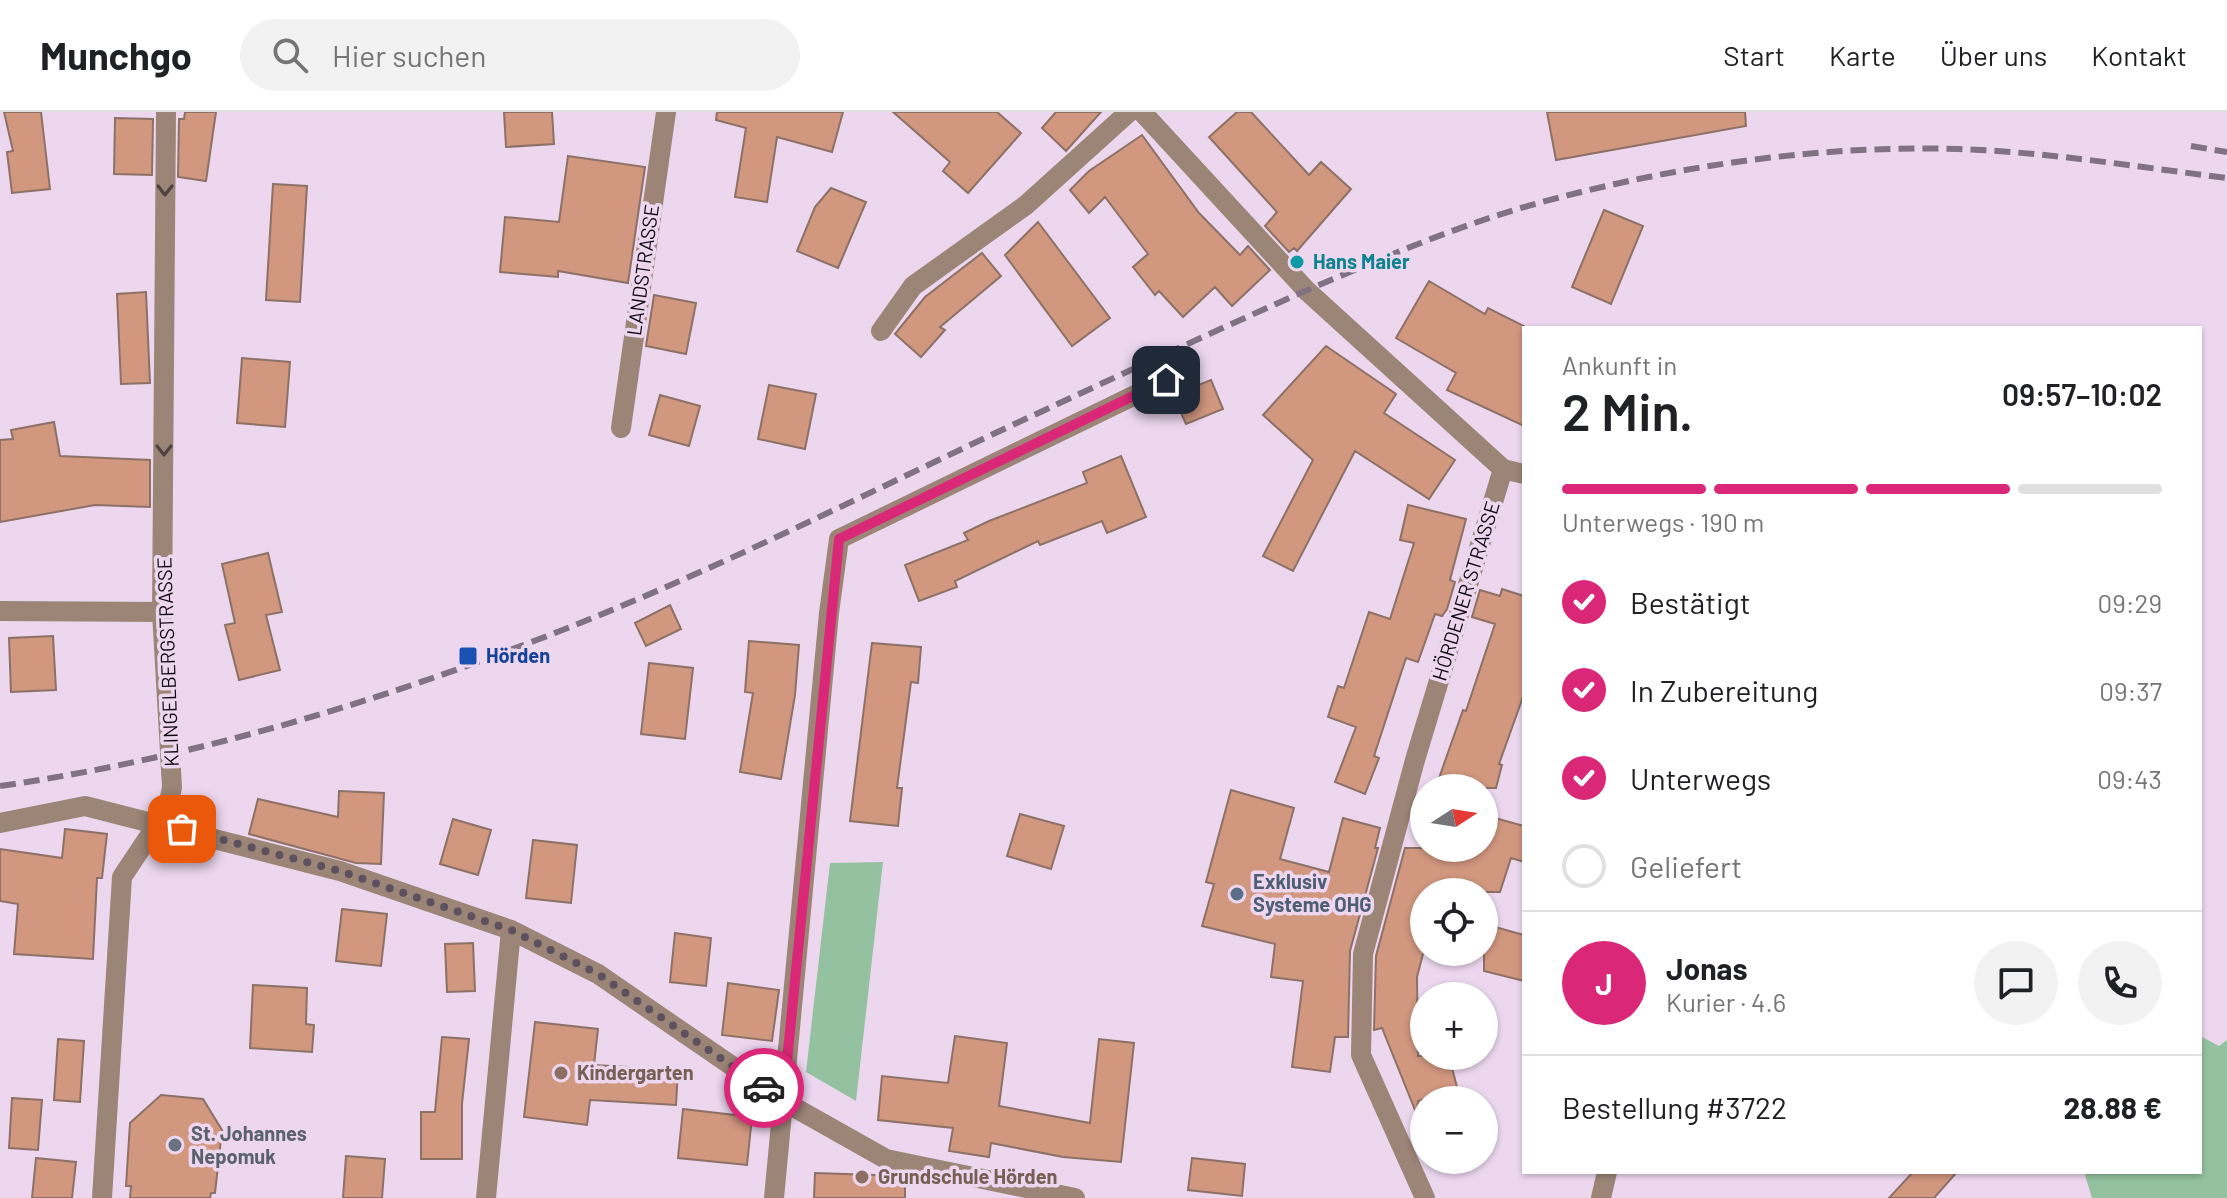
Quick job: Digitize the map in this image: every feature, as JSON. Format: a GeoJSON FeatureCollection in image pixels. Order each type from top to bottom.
{"type":"FeatureCollection","features":[{"type":"Feature","properties":{"kind":"street","name":"KLINGELBERGSTRASSE"},"geometry":{"type":"LineString","coordinates":[[102,1198],[122,877],[168,808],[172,787],[162,612],[166,112]]}},
{"type":"Feature","properties":{"kind":"street","name":"LANDSTRASSE"},"geometry":{"type":"LineString","coordinates":[[621,428],[666,112]]}},
{"type":"Feature","properties":{"kind":"street"},"geometry":{"type":"LineString","coordinates":[[881,331],[913,286],[1026,205],[1129,112]]}},
{"type":"Feature","properties":{"kind":"street"},"geometry":{"type":"LineString","coordinates":[[1142,112],[1307,291],[1503,469],[1522,474]]}},
{"type":"Feature","properties":{"kind":"street"},"geometry":{"type":"LineString","coordinates":[[774,1198],[839,539],[1166,380]]}},
{"type":"Feature","properties":{"kind":"street","name":"HÖRDENER STRASSE"},"geometry":{"type":"LineString","coordinates":[[1425,1198],[1361,1055],[1363,954],[1415,760],[1503,469]]}},
{"type":"Feature","properties":{"kind":"street"},"geometry":{"type":"LineString","coordinates":[[0,611],[162,612]]}},
{"type":"Feature","properties":{"kind":"street"},"geometry":{"type":"LineString","coordinates":[[0,823],[85,806],[340,871],[511,930],[598,974],[783,1101],[886,1159],[1075,1198]]}},
{"type":"Feature","properties":{"kind":"street"},"geometry":{"type":"LineString","coordinates":[[486,1198],[511,930]]}},
{"type":"Feature","properties":{"kind":"street"},"geometry":{"type":"LineString","coordinates":[[1601,1198],[1607,1174]]}},
{"type":"Feature","properties":{"kind":"green space"},"geometry":{"type":"Polygon","coordinates":[[[883,862],[856,1101],[806,1072],[830,863],[883,862]]]}},
{"type":"Feature","properties":{"kind":"green space"},"geometry":{"type":"Polygon","coordinates":[[[2202,1037],[2219,1046],[2227,1040],[2227,1198],[2092,1198],[2085,1174],[2202,1174],[2202,1037]]]}},
{"type":"Feature","properties":{"kind":"building"},"geometry":{"type":"Polygon","coordinates":[[[4,112],[41,112],[50,189],[12,193],[7,152],[13,151],[4,112]]]}},
{"type":"Feature","properties":{"kind":"building"},"geometry":{"type":"Polygon","coordinates":[[[185,112],[216,112],[206,181],[178,177],[179,119],[184,119],[185,112]]]}},
{"type":"Feature","properties":{"kind":"building"},"geometry":{"type":"Polygon","coordinates":[[[504,112],[552,112],[554,144],[506,147],[504,112]]]}},
{"type":"Feature","properties":{"kind":"building"},"geometry":{"type":"Polygon","coordinates":[[[717,112],[843,112],[832,152],[777,137],[767,202],[735,197],[746,128],[716,120],[717,112]]]}},
{"type":"Feature","properties":{"kind":"building"},"geometry":{"type":"Polygon","coordinates":[[[893,112],[997,112],[1021,133],[968,193],[943,171],[950,162],[893,112]]]}},
{"type":"Feature","properties":{"kind":"building"},"geometry":{"type":"Polygon","coordinates":[[[1056,112],[1101,112],[1066,151],[1042,128],[1056,112]]]}},
{"type":"Feature","properties":{"kind":"building"},"geometry":{"type":"Polygon","coordinates":[[[1237,112],[1251,112],[1309,175],[1321,162],[1351,189],[1297,251],[1294,248],[1289,252],[1265,226],[1277,212],[1209,137],[1237,112]]]}},
{"type":"Feature","properties":{"kind":"building"},"geometry":{"type":"Polygon","coordinates":[[[1547,112],[1745,112],[1746,126],[1556,160],[1547,112]]]}},
{"type":"Feature","properties":{"kind":"building"},"geometry":{"type":"Polygon","coordinates":[[[115,118],[153,119],[152,175],[114,174],[115,118]]]}},
{"type":"Feature","properties":{"kind":"building"},"geometry":{"type":"Polygon","coordinates":[[[1142,135],[1199,213],[1240,255],[1248,246],[1270,270],[1232,306],[1215,287],[1183,317],[1159,291],[1155,295],[1133,267],[1148,254],[1105,197],[1089,213],[1070,190],[1089,171],[1142,135]]]}},
{"type":"Feature","properties":{"kind":"building"},"geometry":{"type":"Polygon","coordinates":[[[568,156],[645,167],[628,283],[558,271],[558,277],[500,272],[505,217],[559,222],[568,156]]]}},
{"type":"Feature","properties":{"kind":"building"},"geometry":{"type":"Polygon","coordinates":[[[273,184],[307,186],[300,302],[266,300],[273,184]]]}},
{"type":"Feature","properties":{"kind":"building"},"geometry":{"type":"Polygon","coordinates":[[[831,188],[866,202],[838,268],[797,251],[815,207],[831,188]]]}},
{"type":"Feature","properties":{"kind":"building"},"geometry":{"type":"Polygon","coordinates":[[[1604,210],[1643,226],[1611,304],[1572,287],[1604,210]]]}},
{"type":"Feature","properties":{"kind":"building"},"geometry":{"type":"Polygon","coordinates":[[[1038,222],[1110,318],[1072,346],[1005,255],[1038,222]]]}},
{"type":"Feature","properties":{"kind":"building"},"geometry":{"type":"Polygon","coordinates":[[[982,253],[1001,276],[940,327],[945,330],[921,357],[895,334],[925,297],[982,253]]]}},
{"type":"Feature","properties":{"kind":"building"},"geometry":{"type":"Polygon","coordinates":[[[1429,281],[1485,314],[1488,308],[1524,326],[1522,425],[1447,390],[1456,373],[1396,338],[1429,281]]]}},
{"type":"Feature","properties":{"kind":"building"},"geometry":{"type":"Polygon","coordinates":[[[146,292],[150,383],[121,384],[117,294],[146,292]]]}},
{"type":"Feature","properties":{"kind":"building"},"geometry":{"type":"Polygon","coordinates":[[[654,295],[696,303],[686,354],[646,346],[654,295]]]}},
{"type":"Feature","properties":{"kind":"building"},"geometry":{"type":"Polygon","coordinates":[[[1326,346],[1396,394],[1384,413],[1455,460],[1429,499],[1355,451],[1293,571],[1263,556],[1313,460],[1263,415],[1326,346]]]}},
{"type":"Feature","properties":{"kind":"building"},"geometry":{"type":"Polygon","coordinates":[[[242,358],[290,362],[285,427],[237,423],[242,358]]]}},
{"type":"Feature","properties":{"kind":"building"},"geometry":{"type":"Polygon","coordinates":[[[1211,380],[1223,409],[1186,424],[1173,395],[1211,380]]]}},
{"type":"Feature","properties":{"kind":"building"},"geometry":{"type":"Polygon","coordinates":[[[769,385],[816,394],[805,449],[758,439],[769,385]]]}},
{"type":"Feature","properties":{"kind":"building"},"geometry":{"type":"Polygon","coordinates":[[[660,395],[700,406],[689,446],[649,435],[660,395]]]}},
{"type":"Feature","properties":{"kind":"building"},"geometry":{"type":"Polygon","coordinates":[[[54,422],[60,456],[150,460],[150,507],[95,505],[0,522],[0,440],[13,439],[11,430],[54,422]]]}},
{"type":"Feature","properties":{"kind":"building"},"geometry":{"type":"Polygon","coordinates":[[[1121,456],[1146,517],[1107,533],[1102,521],[1040,545],[1038,541],[955,581],[957,587],[919,601],[905,565],[968,540],[964,533],[989,521],[1087,483],[1083,472],[1121,456]]]}},
{"type":"Feature","properties":{"kind":"building"},"geometry":{"type":"Polygon","coordinates":[[[1408,505],[1466,519],[1450,580],[1455,582],[1447,609],[1442,616],[1435,614],[1418,662],[1406,658],[1374,756],[1379,758],[1365,794],[1335,782],[1356,727],[1328,717],[1338,686],[1344,688],[1369,612],[1390,619],[1414,543],[1400,540],[1408,505]]]}},
{"type":"Feature","properties":{"kind":"building"},"geometry":{"type":"Polygon","coordinates":[[[268,553],[282,612],[266,615],[280,670],[239,680],[225,625],[235,623],[222,564],[268,553]]]}},
{"type":"Feature","properties":{"kind":"building"},"geometry":{"type":"Polygon","coordinates":[[[1502,589],[1522,595],[1522,700],[1499,764],[1502,765],[1498,780],[1498,774],[1440,774],[1463,710],[1466,711],[1495,624],[1472,617],[1480,590],[1500,596],[1502,589]]]}},
{"type":"Feature","properties":{"kind":"building"},"geometry":{"type":"Polygon","coordinates":[[[670,605],[681,629],[646,646],[635,623],[670,605]]]}},
{"type":"Feature","properties":{"kind":"building"},"geometry":{"type":"Polygon","coordinates":[[[53,636],[56,690],[11,692],[9,638],[53,636]]]}},
{"type":"Feature","properties":{"kind":"building"},"geometry":{"type":"Polygon","coordinates":[[[749,641],[799,645],[795,695],[781,779],[740,772],[753,693],[745,692],[749,641]]]}},
{"type":"Feature","properties":{"kind":"building"},"geometry":{"type":"Polygon","coordinates":[[[872,643],[921,647],[918,683],[911,682],[897,788],[902,788],[898,826],[850,821],[872,643]]]}},
{"type":"Feature","properties":{"kind":"building"},"geometry":{"type":"Polygon","coordinates":[[[649,663],[693,668],[685,739],[641,734],[649,663]]]}},
{"type":"Feature","properties":{"kind":"building"},"geometry":{"type":"Polygon","coordinates":[[[1231,790],[1294,808],[1280,859],[1329,872],[1343,818],[1380,828],[1375,848],[1378,848],[1350,951],[1348,1037],[1335,1037],[1330,1072],[1292,1067],[1303,981],[1271,977],[1275,944],[1202,926],[1214,884],[1206,882],[1231,790]]]}},
{"type":"Feature","properties":{"kind":"building"},"geometry":{"type":"Polygon","coordinates":[[[339,791],[384,793],[381,864],[356,863],[249,834],[258,799],[338,817],[339,791]]]}},
{"type":"Feature","properties":{"kind":"building"},"geometry":{"type":"Polygon","coordinates":[[[1020,814],[1064,826],[1051,869],[1007,856],[1020,814]]]}},
{"type":"Feature","properties":{"kind":"building"},"geometry":{"type":"Polygon","coordinates":[[[453,819],[491,830],[478,875],[440,864],[453,819]]]}},
{"type":"Feature","properties":{"kind":"building"},"geometry":{"type":"Polygon","coordinates":[[[1498,819],[1522,825],[1522,861],[1511,858],[1500,892],[1498,878],[1410,878],[1410,966],[1420,966],[1417,982],[1410,982],[1410,1070],[1453,1070],[1457,1086],[1410,1086],[1410,1098],[1382,1028],[1374,1030],[1376,956],[1405,848],[1410,848],[1410,862],[1498,862],[1498,819]]]}},
{"type":"Feature","properties":{"kind":"building"},"geometry":{"type":"Polygon","coordinates":[[[65,829],[107,834],[102,878],[97,878],[93,959],[14,954],[18,904],[0,901],[0,849],[62,858],[65,829]]]}},
{"type":"Feature","properties":{"kind":"building"},"geometry":{"type":"Polygon","coordinates":[[[533,840],[577,845],[571,903],[526,898],[533,840]]]}},
{"type":"Feature","properties":{"kind":"building"},"geometry":{"type":"Polygon","coordinates":[[[342,909],[387,914],[381,966],[336,961],[342,909]]]}},
{"type":"Feature","properties":{"kind":"building"},"geometry":{"type":"Polygon","coordinates":[[[1498,928],[1522,934],[1522,980],[1484,971],[1484,966],[1498,966],[1498,928]]]}},
{"type":"Feature","properties":{"kind":"building"},"geometry":{"type":"Polygon","coordinates":[[[675,933],[711,938],[706,986],[670,982],[675,933]]]}},
{"type":"Feature","properties":{"kind":"building"},"geometry":{"type":"Polygon","coordinates":[[[473,943],[475,991],[447,992],[445,944],[473,943]]]}},
{"type":"Feature","properties":{"kind":"building"},"geometry":{"type":"Polygon","coordinates":[[[728,983],[779,990],[772,1041],[722,1035],[728,983]]]}},
{"type":"Feature","properties":{"kind":"building"},"geometry":{"type":"Polygon","coordinates":[[[253,985],[307,988],[306,1024],[314,1025],[312,1052],[250,1048],[253,985]]]}},
{"type":"Feature","properties":{"kind":"building","name":"Kindergarten"},"geometry":{"type":"Polygon","coordinates":[[[535,1022],[598,1029],[594,1065],[678,1070],[676,1105],[590,1100],[587,1125],[524,1117],[535,1022]]]}},
{"type":"Feature","properties":{"kind":"building"},"geometry":{"type":"Polygon","coordinates":[[[955,1036],[1007,1043],[999,1106],[1090,1123],[1099,1039],[1134,1043],[1121,1162],[1063,1157],[991,1143],[989,1157],[949,1151],[953,1128],[878,1120],[882,1076],[948,1083],[955,1036]]]}},
{"type":"Feature","properties":{"kind":"building"},"geometry":{"type":"Polygon","coordinates":[[[442,1037],[469,1039],[462,1104],[462,1159],[421,1159],[421,1112],[435,1112],[442,1037]]]}},
{"type":"Feature","properties":{"kind":"building"},"geometry":{"type":"Polygon","coordinates":[[[58,1039],[84,1041],[80,1102],[54,1100],[58,1039]]]}},
{"type":"Feature","properties":{"kind":"building","name":"St. Johannes Nepomuk"},"geometry":{"type":"Polygon","coordinates":[[[161,1095],[203,1099],[222,1130],[215,1193],[211,1193],[210,1198],[130,1198],[131,1186],[126,1186],[130,1123],[161,1095]]]}},
{"type":"Feature","properties":{"kind":"building"},"geometry":{"type":"Polygon","coordinates":[[[12,1098],[42,1100],[38,1150],[9,1148],[12,1098]]]}},
{"type":"Feature","properties":{"kind":"building"},"geometry":{"type":"Polygon","coordinates":[[[683,1109],[752,1117],[747,1165],[678,1158],[683,1109]]]}},
{"type":"Feature","properties":{"kind":"building"},"geometry":{"type":"Polygon","coordinates":[[[346,1156],[385,1159],[382,1198],[343,1198],[346,1156]]]}},
{"type":"Feature","properties":{"kind":"building"},"geometry":{"type":"Polygon","coordinates":[[[36,1158],[76,1162],[72,1198],[32,1198],[36,1158]]]}},
{"type":"Feature","properties":{"kind":"building"},"geometry":{"type":"Polygon","coordinates":[[[1192,1158],[1245,1164],[1242,1196],[1188,1190],[1192,1158]]]}},
{"type":"Feature","properties":{"kind":"building"},"geometry":{"type":"Polygon","coordinates":[[[815,1173],[905,1176],[905,1198],[814,1198],[815,1173]]]}},
{"type":"Feature","properties":{"kind":"building"},"geometry":{"type":"Polygon","coordinates":[[[1911,1174],[1955,1174],[1934,1198],[1889,1198],[1911,1174]]]}},
{"type":"Feature","properties":{"kind":"railway"},"geometry":{"type":"LineString","coordinates":[[2191,146],[2227,152]]}},
{"type":"Feature","properties":{"kind":"railway"},"geometry":{"type":"LineString","coordinates":[[0,786],[136,762],[271,728],[404,688],[534,641],[713,566],[1296,295],[1426,241],[1527,206],[1609,185],[1708,166],[1858,150],[1958,149],[2025,153],[2227,178]]}},
{"type":"Feature","properties":{"kind":"way so far"},"geometry":{"type":"LineString","coordinates":[[182,829],[340,871],[511,930],[598,974],[764,1088]]}},
{"type":"Feature","properties":{"kind":"place","name":"Hans Maier"},"geometry":{"type":"Point","coordinates":[1297,262]}},
{"type":"Feature","properties":{"kind":"place","name":"Hörden"},"geometry":{"type":"Point","coordinates":[468,656]}},
{"type":"Feature","properties":{"kind":"place","name":"Exklusiv Systeme OHG"},"geometry":{"type":"Point","coordinates":[1237,894]}},
{"type":"Feature","properties":{"kind":"place","name":"Kindergarten"},"geometry":{"type":"Point","coordinates":[561,1073]}},
{"type":"Feature","properties":{"kind":"place","name":"St. Johannes Nepomuk"},"geometry":{"type":"Point","coordinates":[175,1145]}},
{"type":"Feature","properties":{"kind":"place","name":"Grundschule Hörden"},"geometry":{"type":"Point","coordinates":[862,1177]}},
{"type":"Feature","properties":{"kind":"route"},"geometry":{"type":"LineString","coordinates":[[764,1088],[783,1101],[829,613],[839,539],[1166,380]]}}]}
